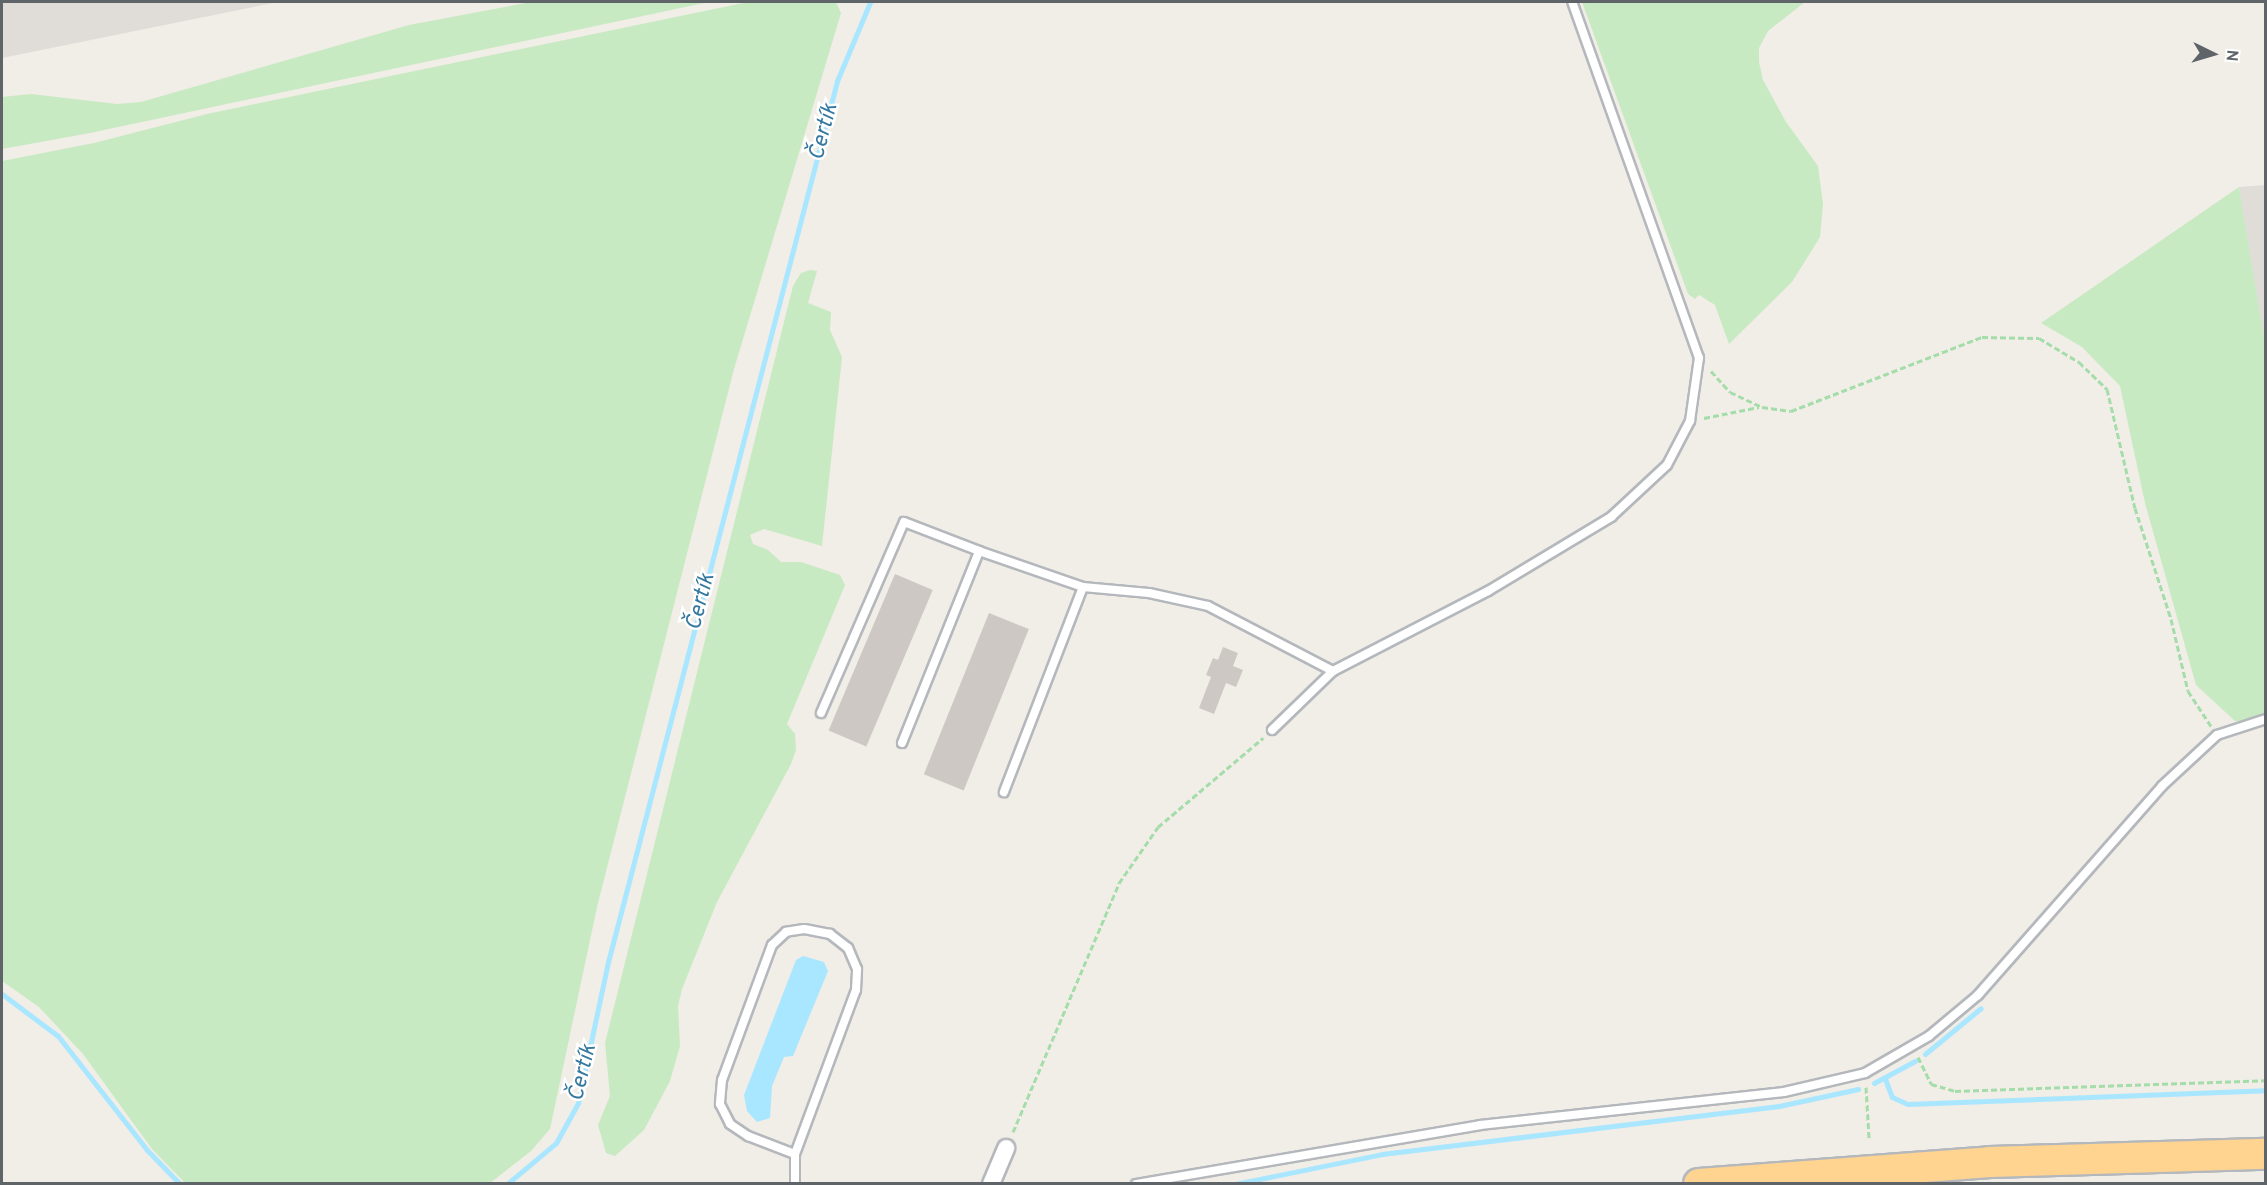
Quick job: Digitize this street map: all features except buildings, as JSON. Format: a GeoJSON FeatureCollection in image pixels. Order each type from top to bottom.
{"type":"FeatureCollection","features":[{"type":"Feature","properties":{"kind":"highway"},"geometry":{"type":"LineString","coordinates":[[1699,1184],[1990,1162],[2265,1155]]}},
{"type":"Feature","properties":{"kind":"street"},"geometry":{"type":"LineString","coordinates":[[991,1184],[1006,1148]]}},
{"type":"Feature","properties":{"kind":"lane"},"geometry":{"type":"LineString","coordinates":[[1272,730],[1333,670],[1488,591],[1611,517],[1666,465],[1690,421],[1699,358],[1572,2]]}},
{"type":"Feature","properties":{"kind":"lane"},"geometry":{"type":"LineString","coordinates":[[821,713],[904,522],[1083,587],[1149,593],[1208,606],[1333,670]]}},
{"type":"Feature","properties":{"kind":"lane"},"geometry":{"type":"LineString","coordinates":[[902,743],[978,550]]}},
{"type":"Feature","properties":{"kind":"lane"},"geometry":{"type":"LineString","coordinates":[[1004,792],[1083,587]]}},
{"type":"Feature","properties":{"kind":"lane"},"geometry":{"type":"LineString","coordinates":[[1136,1184],[1480,1125],[1784,1092],[1865,1073],[1913,1047],[1978,996],[2162,786],[2217,735],[2265,719]]}},
{"type":"Feature","properties":{"kind":"lane"},"geometry":{"type":"LineString","coordinates":[[795,1154],[748,1136],[730,1124],[720,1104],[722,1080],[772,945],[786,932],[804,929],[830,934],[848,948],[857,969],[856,990],[795,1154],[795,1184]]}},
{"type":"Feature","properties":{"kind":"path"},"geometry":{"type":"LineString","coordinates":[[1699,358],[1730,392],[1761,407],[1791,411],[1982,337],[2039,338],[2079,362],[2107,389],[2135,508],[2171,619],[2187,691],[2217,735]]}},
{"type":"Feature","properties":{"kind":"path"},"geometry":{"type":"LineString","coordinates":[[1690,421],[1761,407]]}},
{"type":"Feature","properties":{"kind":"path"},"geometry":{"type":"LineString","coordinates":[[1006,1148],[1119,883],[1158,827],[1272,730]]}},
{"type":"Feature","properties":{"kind":"path"},"geometry":{"type":"LineString","coordinates":[[1913,1047],[1931,1084],[1942,1090],[2265,1080]]}},
{"type":"Feature","properties":{"kind":"path"},"geometry":{"type":"LineString","coordinates":[[1865,1073],[1869,1138]]}},
{"type":"Feature","properties":{"kind":"shaded area"},"geometry":{"type":"Polygon","coordinates":[[[2,2],[278,2],[2,58],[2,2]]]}},
{"type":"Feature","properties":{"kind":"shaded area"},"geometry":{"type":"Polygon","coordinates":[[[2265,185],[2265,349],[2239,187],[2265,185]]]}},
{"type":"Feature","properties":{"kind":"green space"},"geometry":{"type":"Polygon","coordinates":[[[531,2],[709,2],[90,133],[2,149],[2,97],[31,94],[117,104],[141,102],[409,25],[531,2]]]}},
{"type":"Feature","properties":{"kind":"green space"},"geometry":{"type":"Polygon","coordinates":[[[748,2],[836,2],[841,13],[734,369],[597,907],[550,1129],[531,1151],[490,1183],[185,1183],[152,1149],[83,1054],[39,1007],[2,981],[2,161],[94,143],[207,114],[748,2]]]}},
{"type":"Feature","properties":{"kind":"green space"},"geometry":{"type":"Polygon","coordinates":[[[1582,2],[1805,2],[1768,31],[1759,48],[1759,62],[1763,80],[1786,122],[1818,166],[1823,204],[1820,237],[1792,282],[1729,344],[1715,305],[1699,295],[1695,299],[1688,294],[1582,2]]]}},
{"type":"Feature","properties":{"kind":"green space"},"geometry":{"type":"Polygon","coordinates":[[[2239,187],[2266,349],[2265,714],[2242,722],[2235,721],[2196,685],[2145,503],[2120,386],[2082,347],[2041,323],[2239,187]]]}},
{"type":"Feature","properties":{"kind":"green space"},"geometry":{"type":"Polygon","coordinates":[[[810,270],[817,271],[808,303],[831,312],[830,330],[842,357],[822,546],[764,529],[750,535],[753,544],[768,550],[781,562],[801,562],[840,575],[845,585],[787,724],[795,734],[796,750],[791,764],[717,902],[682,989],[678,1006],[680,1046],[670,1081],[644,1130],[615,1156],[606,1153],[598,1125],[610,1096],[605,1043],[793,286],[801,273],[810,270]]]}},
{"type":"Feature","properties":{"kind":"water"},"geometry":{"type":"Polygon","coordinates":[[[803,956],[824,962],[828,971],[793,1056],[784,1057],[772,1086],[770,1118],[757,1122],[747,1111],[744,1095],[796,960],[803,956]]]}},
{"type":"Feature","properties":{"kind":"waterway","name":"Čertík"},"geometry":{"type":"LineString","coordinates":[[507,1184],[556,1143],[578,1103],[607,966],[837,81],[870,2]]}},
{"type":"Feature","properties":{"kind":"waterway"},"geometry":{"type":"LineString","coordinates":[[2,994],[58,1036],[147,1150],[180,1184]]}},
{"type":"Feature","properties":{"kind":"waterway"},"geometry":{"type":"LineString","coordinates":[[1925,1054],[1981,1008]]}},
{"type":"Feature","properties":{"kind":"waterway"},"geometry":{"type":"LineString","coordinates":[[1874,1083],[1915,1061]]}},
{"type":"Feature","properties":{"kind":"waterway"},"geometry":{"type":"LineString","coordinates":[[1885,1079],[1892,1097],[1908,1104],[2266,1090]]}},
{"type":"Feature","properties":{"kind":"waterway"},"geometry":{"type":"LineString","coordinates":[[1235,1184],[1382,1154],[1779,1106],[1858,1089]]}}]}
